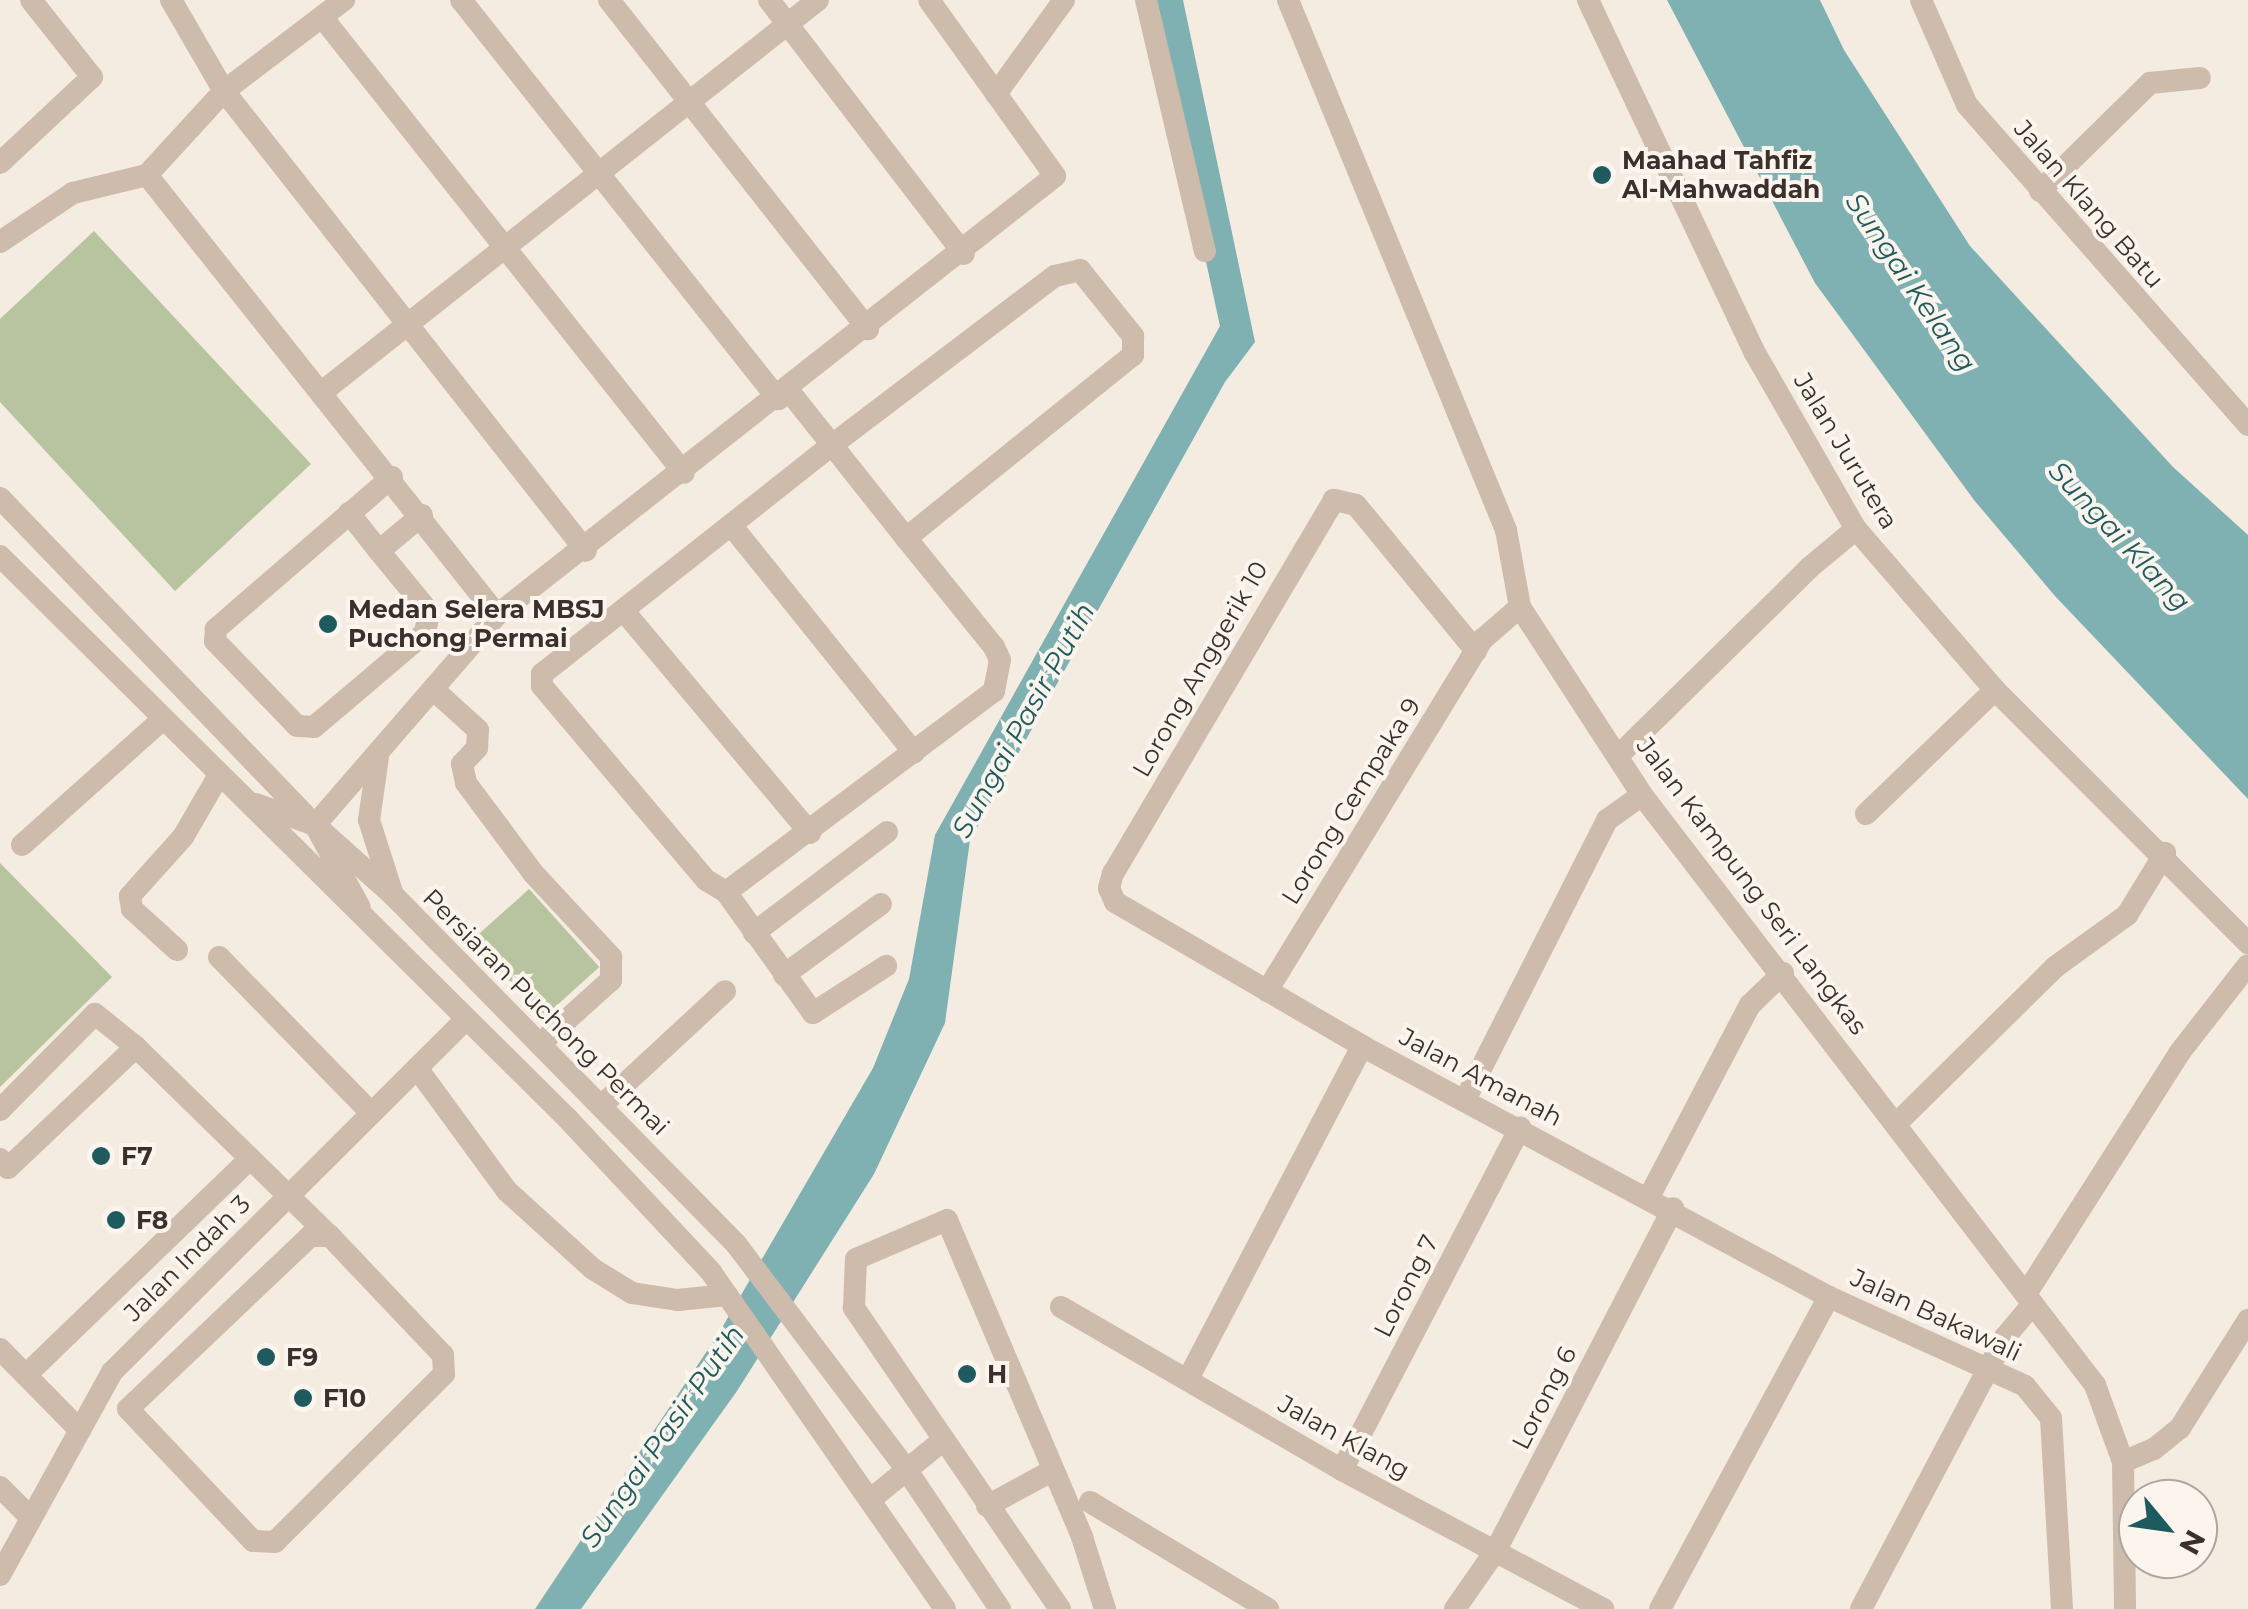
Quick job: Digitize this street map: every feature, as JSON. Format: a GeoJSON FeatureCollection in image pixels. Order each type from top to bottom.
{"type":"FeatureCollection","features":[{"type":"Feature","properties":{"kind":"street"},"geometry":{"type":"LineString","coordinates":[[0,163],[92,77],[31,0]]}},
{"type":"Feature","properties":{"kind":"street"},"geometry":{"type":"LineString","coordinates":[[171,0],[224,91],[586,551]]}},
{"type":"Feature","properties":{"kind":"street"},"geometry":{"type":"LineString","coordinates":[[0,242],[73,193],[147,175],[224,91],[344,0]]}},
{"type":"Feature","properties":{"kind":"street"},"geometry":{"type":"LineString","coordinates":[[461,0],[596,173],[784,395],[832,445],[1000,660],[994,691],[810,833],[726,892]]}},
{"type":"Feature","properties":{"kind":"street"},"geometry":{"type":"LineString","coordinates":[[609,0],[868,329]]}},
{"type":"Feature","properties":{"kind":"street"},"geometry":{"type":"LineString","coordinates":[[769,0],[964,254]]}},
{"type":"Feature","properties":{"kind":"street"},"geometry":{"type":"LineString","coordinates":[[322,392],[502,244],[818,0]]}},
{"type":"Feature","properties":{"kind":"street"},"geometry":{"type":"LineString","coordinates":[[315,825],[436,691],[497,615],[586,551],[964,254],[1055,176],[929,0]]}},
{"type":"Feature","properties":{"kind":"street"},"geometry":{"type":"LineString","coordinates":[[996,94],[1064,0]]}},
{"type":"Feature","properties":{"kind":"street"},"geometry":{"type":"LineString","coordinates":[[1146,0],[1204,251]]}},
{"type":"Feature","properties":{"kind":"street","name":"Jalan Kampung Seri Langkas"},"geometry":{"type":"LineString","coordinates":[[1288,0],[1506,530],[1511,614],[1618,756],[1637,798],[1896,1124],[2027,1305],[2095,1385],[2123,1462],[2125,1609]]}},
{"type":"Feature","properties":{"kind":"street","name":"Jalan Jurutera"},"geometry":{"type":"LineString","coordinates":[[1588,0],[1755,353],[1856,530],[1996,690],[2165,853],[2248,943]]}},
{"type":"Feature","properties":{"kind":"street","name":"Jalan Klang Batu"},"geometry":{"type":"LineString","coordinates":[[1932,7],[1967,106],[2248,424]]}},
{"type":"Feature","properties":{"kind":"street"},"geometry":{"type":"LineString","coordinates":[[322,17],[684,474]]}},
{"type":"Feature","properties":{"kind":"street"},"geometry":{"type":"LineString","coordinates":[[2040,191],[2150,83],[2200,78]]}},
{"type":"Feature","properties":{"kind":"street"},"geometry":{"type":"LineString","coordinates":[[147,175],[392,477],[497,615]]}},
{"type":"Feature","properties":{"kind":"street"},"geometry":{"type":"LineString","coordinates":[[886,966],[814,1013],[726,892],[706,880],[542,686],[542,674],[832,445],[1055,276],[1080,270],[1134,336],[1132,355],[1114,374],[906,538]]}},
{"type":"Feature","properties":{"kind":"street"},"geometry":{"type":"LineString","coordinates":[[349,513],[429,612],[430,624],[314,727],[296,726],[215,641],[216,629],[349,513],[392,477]]}},
{"type":"Feature","properties":{"kind":"street","name":"Persiaran Puchong Permai"},"geometry":{"type":"LineString","coordinates":[[0,498],[315,825],[394,896],[750,1262],[906,1469],[1000,1609]]}},
{"type":"Feature","properties":{"kind":"street","name":"Lorong Anggerik 10"},"geometry":{"type":"LineString","coordinates":[[1267,991],[1115,902],[1109,888],[1327,507],[1345,498],[1356,505],[1479,645]]}},
{"type":"Feature","properties":{"kind":"street"},"geometry":{"type":"LineString","coordinates":[[379,551],[422,515]]}},
{"type":"Feature","properties":{"kind":"street"},"geometry":{"type":"LineString","coordinates":[[731,525],[914,752]]}},
{"type":"Feature","properties":{"kind":"street"},"geometry":{"type":"LineString","coordinates":[[1618,756],[1809,568],[1856,530]]}},
{"type":"Feature","properties":{"kind":"street"},"geometry":{"type":"LineString","coordinates":[[0,556],[567,1118],[730,1299],[945,1609]]}},
{"type":"Feature","properties":{"kind":"street"},"geometry":{"type":"LineString","coordinates":[[623,610],[810,833]]}},
{"type":"Feature","properties":{"kind":"street","name":"Lorong Cempaka 9"},"geometry":{"type":"LineString","coordinates":[[1267,991],[1479,645],[1511,614]]}},
{"type":"Feature","properties":{"kind":"street"},"geometry":{"type":"LineString","coordinates":[[1866,814],[1996,690]]}},
{"type":"Feature","properties":{"kind":"street"},"geometry":{"type":"LineString","coordinates":[[436,691],[478,730],[477,748],[462,764],[466,783],[533,872],[611,957],[611,980],[540,1044]]}},
{"type":"Feature","properties":{"kind":"street"},"geometry":{"type":"LineString","coordinates":[[22,845],[163,718]]}},
{"type":"Feature","properties":{"kind":"street"},"geometry":{"type":"LineString","coordinates":[[378,753],[369,820],[394,896]]}},
{"type":"Feature","properties":{"kind":"street"},"geometry":{"type":"LineString","coordinates":[[177,950],[132,909],[130,896],[182,838],[219,775]]}},
{"type":"Feature","properties":{"kind":"street"},"geometry":{"type":"LineString","coordinates":[[241,796],[315,825],[366,921]]}},
{"type":"Feature","properties":{"kind":"street"},"geometry":{"type":"LineString","coordinates":[[1465,1100],[1607,820],[1637,798]]}},
{"type":"Feature","properties":{"kind":"street"},"geometry":{"type":"LineString","coordinates":[[754,933],[886,832]]}},
{"type":"Feature","properties":{"kind":"street"},"geometry":{"type":"LineString","coordinates":[[1896,1124],[2055,967],[2126,915],[2165,853]]}},
{"type":"Feature","properties":{"kind":"street"},"geometry":{"type":"LineString","coordinates":[[784,976],[881,904]]}},
{"type":"Feature","properties":{"kind":"street"},"geometry":{"type":"LineString","coordinates":[[412,916],[446,965],[465,1020]]}},
{"type":"Feature","properties":{"kind":"street"},"geometry":{"type":"LineString","coordinates":[[219,957],[371,1113]]}},
{"type":"Feature","properties":{"kind":"street"},"geometry":{"type":"LineString","coordinates":[[1861,1609],[2005,1337],[2180,1052],[2248,965]]}},
{"type":"Feature","properties":{"kind":"street"},"geometry":{"type":"LineString","coordinates":[[1649,1197],[1750,1005],[1777,979]]}},
{"type":"Feature","properties":{"kind":"street"},"geometry":{"type":"LineString","coordinates":[[601,1106],[725,991]]}},
{"type":"Feature","properties":{"kind":"street","name":"Jalan Amanah"},"geometry":{"type":"LineString","coordinates":[[1267,991],[1362,1046],[1673,1208]]}},
{"type":"Feature","properties":{"kind":"street"},"geometry":{"type":"LineString","coordinates":[[0,1110],[96,1014],[330,1236],[444,1355],[444,1374],[275,1542],[253,1541],[128,1410],[96,1401]]}},
{"type":"Feature","properties":{"kind":"street"},"geometry":{"type":"LineString","coordinates":[[465,1020],[492,1020],[563,1067]]}},
{"type":"Feature","properties":{"kind":"street","name":"Jalan Indah 3"},"geometry":{"type":"LineString","coordinates":[[0,1575],[112,1372],[465,1020]]}},
{"type":"Feature","properties":{"kind":"street"},"geometry":{"type":"LineString","coordinates":[[1188,1379],[1362,1046]]}},
{"type":"Feature","properties":{"kind":"street"},"geometry":{"type":"LineString","coordinates":[[0,1159],[8,1168],[136,1048]]}},
{"type":"Feature","properties":{"kind":"street"},"geometry":{"type":"LineString","coordinates":[[416,1068],[507,1191],[593,1270],[632,1293],[678,1300],[730,1299]]}},
{"type":"Feature","properties":{"kind":"street","name":"Lorong 7"},"geometry":{"type":"LineString","coordinates":[[1342,1470],[1520,1128]]}},
{"type":"Feature","properties":{"kind":"street"},"geometry":{"type":"LineString","coordinates":[[26,1375],[248,1160]]}},
{"type":"Feature","properties":{"kind":"street","name":"Jalan Bakawali"},"geometry":{"type":"LineString","coordinates":[[1673,1208],[1830,1297],[1988,1367],[2043,1400],[2051,1418],[2062,1609]]}},
{"type":"Feature","properties":{"kind":"street","name":"Lorong 6"},"geometry":{"type":"LineString","coordinates":[[1455,1609],[1496,1550],[1673,1208]]}},
{"type":"Feature","properties":{"kind":"street"},"geometry":{"type":"LineString","coordinates":[[1060,1609],[941,1442],[854,1308],[856,1260],[947,1220],[1105,1609]]}},
{"type":"Feature","properties":{"kind":"street"},"geometry":{"type":"LineString","coordinates":[[128,1410],[310,1236],[330,1236]]}},
{"type":"Feature","properties":{"kind":"street"},"geometry":{"type":"LineString","coordinates":[[1660,1609],[1830,1297]]}},
{"type":"Feature","properties":{"kind":"street","name":"Jalan Klang"},"geometry":{"type":"LineString","coordinates":[[1060,1307],[1342,1470],[1603,1609]]}},
{"type":"Feature","properties":{"kind":"street"},"geometry":{"type":"LineString","coordinates":[[2123,1462],[2154,1449],[2180,1428],[2248,1320]]}},
{"type":"Feature","properties":{"kind":"street"},"geometry":{"type":"LineString","coordinates":[[0,1349],[80,1430]]}},
{"type":"Feature","properties":{"kind":"street"},"geometry":{"type":"LineString","coordinates":[[871,1498],[941,1442]]}},
{"type":"Feature","properties":{"kind":"street"},"geometry":{"type":"LineString","coordinates":[[987,1506],[1050,1472]]}},
{"type":"Feature","properties":{"kind":"street"},"geometry":{"type":"LineString","coordinates":[[0,1487],[31,1518]]}},
{"type":"Feature","properties":{"kind":"street"},"geometry":{"type":"LineString","coordinates":[[1090,1502],[1268,1609]]}},
{"type":"Feature","properties":{"kind":"green space"},"geometry":{"type":"Polygon","coordinates":[[[94,231],[311,464],[175,591],[0,402],[0,319],[94,231]]]}},
{"type":"Feature","properties":{"kind":"green space"},"geometry":{"type":"Polygon","coordinates":[[[0,863],[112,977],[0,1087],[0,863]]]}},
{"type":"Feature","properties":{"kind":"green space"},"geometry":{"type":"Polygon","coordinates":[[[529,889],[599,967],[543,1018],[473,940],[529,889]]]}},
{"type":"Feature","properties":{"kind":"water","name":"Sungai Pasir Putih"},"geometry":{"type":"Polygon","coordinates":[[[1149,0],[1183,0],[1255,342],[1225,382],[970,840],[945,1023],[874,1174],[737,1391],[581,1609],[535,1609],[719,1333],[873,1068],[909,979],[935,835],[1220,326],[1149,0]]]}},
{"type":"Feature","properties":{"kind":"water"},"geometry":{"type":"Polygon","coordinates":[[[1667,0],[1820,0],[1844,50],[1970,246],[2173,467],[2248,535],[2248,799],[2055,596],[1974,500],[1815,283],[1667,0]]]}},
{"type":"Feature","properties":{"kind":"place","name":"Maahad Tahfiz Al-Mahwaddah"},"geometry":{"type":"Point","coordinates":[1602,175]}},
{"type":"Feature","properties":{"kind":"place","name":"Medan Selera MBSJ Puchong Permai"},"geometry":{"type":"Point","coordinates":[328,624]}},
{"type":"Feature","properties":{"kind":"place","name":"F7"},"geometry":{"type":"Point","coordinates":[101,1156]}},
{"type":"Feature","properties":{"kind":"place","name":"F8"},"geometry":{"type":"Point","coordinates":[116,1220]}},
{"type":"Feature","properties":{"kind":"place","name":"F9"},"geometry":{"type":"Point","coordinates":[266,1357]}},
{"type":"Feature","properties":{"kind":"place","name":"H"},"geometry":{"type":"Point","coordinates":[967,1374]}},
{"type":"Feature","properties":{"kind":"place","name":"F10"},"geometry":{"type":"Point","coordinates":[303,1398]}},
{"type":"Feature","properties":{"kind":"water label","name":"Sungai Kelang"},"geometry":{"type":"Point","coordinates":[1911,282]}},
{"type":"Feature","properties":{"kind":"water label","name":"Sungai Klang"},"geometry":{"type":"Point","coordinates":[2120,536]}}]}
